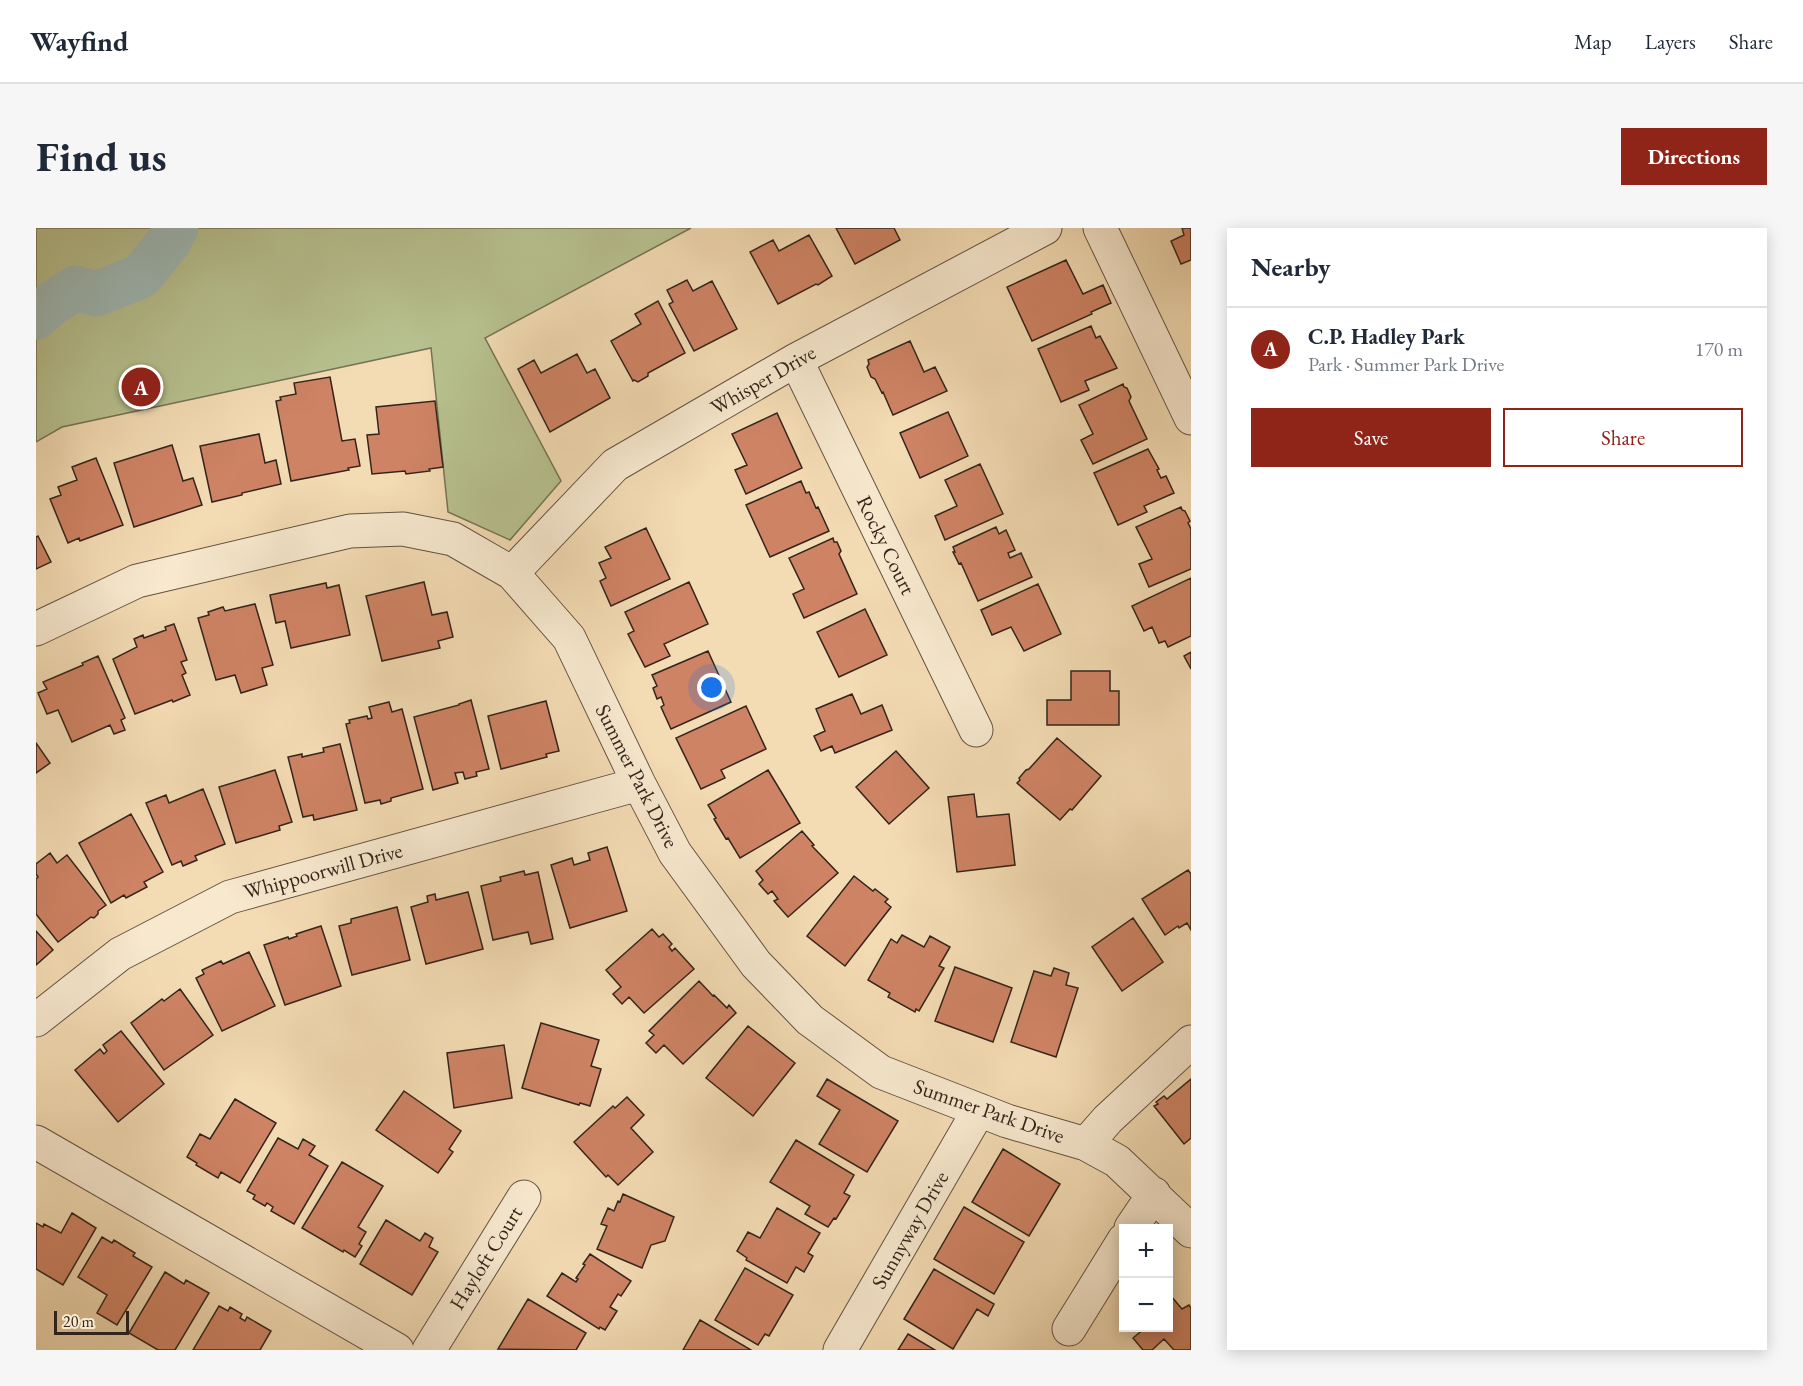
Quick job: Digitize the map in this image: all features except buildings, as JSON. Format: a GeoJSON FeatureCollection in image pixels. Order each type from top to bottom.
{"type":"FeatureCollection","features":[{"type":"Feature","properties":{"kind":"street","name":"Whisper Drive"},"geometry":{"type":"LineString","coordinates":[[512,573],[615,465],[796,360],[1045,228]]}},
{"type":"Feature","properties":{"kind":"street"},"geometry":{"type":"LineString","coordinates":[[1100,228],[1191,418]]}},
{"type":"Feature","properties":{"kind":"street","name":"Rocky Court"},"geometry":{"type":"LineString","coordinates":[[796,360],[976,730]]}},
{"type":"Feature","properties":{"kind":"street","name":"Summer Park Drive"},"geometry":{"type":"LineString","coordinates":[[36,629],[137,581],[350,531],[403,529],[453,539],[512,573],[569,638],[675,853],[756,964],[810,1020],[881,1072],[1006,1121],[1086,1144],[1117,1161],[1191,1231]]}},
{"type":"Feature","properties":{"kind":"street","name":"Whippoorwill Drive"},"geometry":{"type":"LineString","coordinates":[[36,1020],[120,954],[230,897],[639,784]]}},
{"type":"Feature","properties":{"kind":"street"},"geometry":{"type":"LineString","coordinates":[[1086,1144],[1108,1119],[1191,1042]]}},
{"type":"Feature","properties":{"kind":"street","name":"Sunnyway Drive"},"geometry":{"type":"LineString","coordinates":[[840,1350],[979,1110]]}},
{"type":"Feature","properties":{"kind":"street"},"geometry":{"type":"LineString","coordinates":[[36,1142],[397,1350]]}},
{"type":"Feature","properties":{"kind":"street"},"geometry":{"type":"LineString","coordinates":[[1134,1224],[1154,1194]]}},
{"type":"Feature","properties":{"kind":"street","name":"Hayloft Court"},"geometry":{"type":"LineString","coordinates":[[429,1350],[524,1197]]}},
{"type":"Feature","properties":{"kind":"street"},"geometry":{"type":"LineString","coordinates":[[1069,1329],[1119,1248]]}},
{"type":"Feature","properties":{"kind":"green space"},"geometry":{"type":"Polygon","coordinates":[[[36,228],[691,228],[485,338],[561,481],[510,540],[448,512],[431,348],[62,427],[36,442],[36,228]]]}},
{"type":"Feature","properties":{"kind":"waterway"},"geometry":{"type":"LineString","coordinates":[[36,317],[75,288],[96,294],[141,276],[170,240],[176,228]]}},
{"type":"Feature","properties":{"kind":"place","name":"C.P. Hadley Park"},"geometry":{"type":"Point","coordinates":[141,387]}}]}
